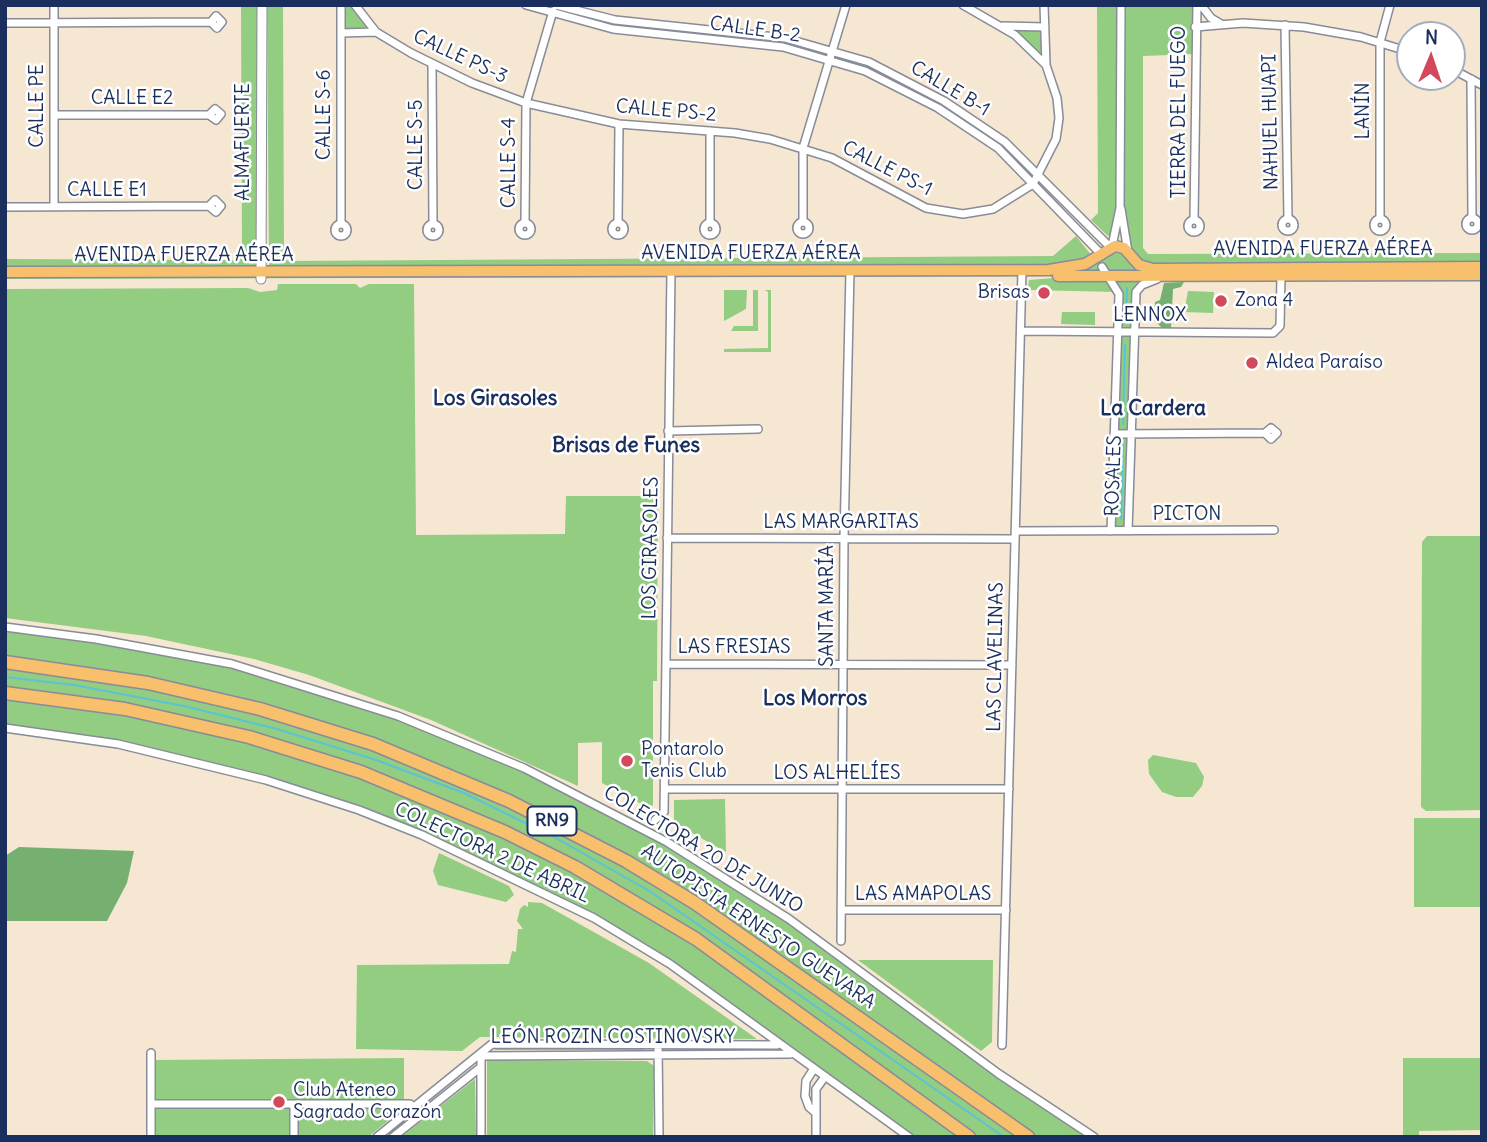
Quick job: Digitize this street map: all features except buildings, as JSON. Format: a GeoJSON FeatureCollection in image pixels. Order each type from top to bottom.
{"type":"FeatureCollection","features":[{"type":"Feature","properties":{"kind":"highway","name":"AUTOPISTA ERNESTO GUEVARA"},"geometry":{"type":"LineString","coordinates":[[5,662],[148,682],[260,709],[373,744],[509,801],[626,861],[695,903],[1028,1137]]}},
{"type":"Feature","properties":{"kind":"highway","name":"RN9"},"geometry":{"type":"LineString","coordinates":[[5,692],[125,709],[249,737],[361,772],[494,827],[586,873],[695,939],[969,1137]]}},
{"type":"Feature","properties":{"kind":"main road","name":"AVENIDA FUERZA AÉREA"},"geometry":{"type":"LineString","coordinates":[[5,279],[1022,273],[1108,262],[1122,247],[1139,265],[1153,269],[1482,267]]}},
{"type":"Feature","properties":{"kind":"main road"},"geometry":{"type":"LineString","coordinates":[[1108,262],[1128,268],[1129,254]]}},
{"type":"Feature","properties":{"kind":"main road","name":"AVENIDA FUERZA AÉREA"},"geometry":{"type":"LineString","coordinates":[[1022,273],[1108,262],[1168,276],[1482,275]]}},
{"type":"Feature","properties":{"kind":"main road","name":"AVENIDA FUERZA AÉREA"},"geometry":{"type":"LineString","coordinates":[[5,272],[261,276]]}},
{"type":"Feature","properties":{"kind":"street","name":"CALLE PE"},"geometry":{"type":"LineString","coordinates":[[54,5],[54,207]]}},
{"type":"Feature","properties":{"kind":"street","name":"ALMAFUERTE"},"geometry":{"type":"LineString","coordinates":[[261,276],[262,5]]}},
{"type":"Feature","properties":{"kind":"street","name":"CALLE S-6"},"geometry":{"type":"LineString","coordinates":[[341,5],[341,224]]}},
{"type":"Feature","properties":{"kind":"street","name":"CALLE PS-3"},"geometry":{"type":"LineString","coordinates":[[355,5],[376,32],[432,65],[526,103]]}},
{"type":"Feature","properties":{"kind":"street","name":"CALLE B-2"},"geometry":{"type":"LineString","coordinates":[[526,5],[613,29],[783,47],[830,60]]}},
{"type":"Feature","properties":{"kind":"street","name":"CALLE B-2"},"geometry":{"type":"LineString","coordinates":[[555,5],[615,20],[785,38],[833,51]]}},
{"type":"Feature","properties":{"kind":"street","name":"CALLE S-4"},"geometry":{"type":"LineString","coordinates":[[525,223],[526,103],[555,5]]}},
{"type":"Feature","properties":{"kind":"street"},"geometry":{"type":"LineString","coordinates":[[803,222],[803,148],[846,5]]}},
{"type":"Feature","properties":{"kind":"street"},"geometry":{"type":"LineString","coordinates":[[963,5],[1015,35],[1046,65]]}},
{"type":"Feature","properties":{"kind":"street"},"geometry":{"type":"LineString","coordinates":[[1033,184],[1040,175],[1056,139],[1059,118],[1057,98],[1046,65],[1044,5]]}},
{"type":"Feature","properties":{"kind":"street"},"geometry":{"type":"LineString","coordinates":[[1121,5],[1121,208],[1129,254]]}},
{"type":"Feature","properties":{"kind":"street"},"geometry":{"type":"LineString","coordinates":[[1199,5],[1211,18],[1222,24]]}},
{"type":"Feature","properties":{"kind":"street","name":"TIERRA DEL FUEGO"},"geometry":{"type":"LineString","coordinates":[[1195,220],[1195,27],[1199,5]]}},
{"type":"Feature","properties":{"kind":"street","name":"LANÍN"},"geometry":{"type":"LineString","coordinates":[[1380,219],[1380,42],[1390,5]]}},
{"type":"Feature","properties":{"kind":"street"},"geometry":{"type":"LineString","coordinates":[[5,23],[211,22]]}},
{"type":"Feature","properties":{"kind":"street"},"geometry":{"type":"LineString","coordinates":[[1195,27],[1222,24],[1285,25],[1396,47]]}},
{"type":"Feature","properties":{"kind":"street"},"geometry":{"type":"LineString","coordinates":[[1000,25],[1045,27]]}},
{"type":"Feature","properties":{"kind":"street","name":"NAHUEL HUAPI"},"geometry":{"type":"LineString","coordinates":[[1285,25],[1288,219]]}},
{"type":"Feature","properties":{"kind":"street"},"geometry":{"type":"LineString","coordinates":[[341,33],[376,32]]}},
{"type":"Feature","properties":{"kind":"street","name":"CALLE B-1"},"geometry":{"type":"LineString","coordinates":[[833,51],[869,62],[944,101],[1005,142],[1040,175],[1108,262]]}},
{"type":"Feature","properties":{"kind":"street","name":"CALLE B-1"},"geometry":{"type":"LineString","coordinates":[[830,60],[865,71],[938,108],[998,148],[1108,262]]}},
{"type":"Feature","properties":{"kind":"street","name":"CALLE S-5"},"geometry":{"type":"LineString","coordinates":[[432,65],[433,224]]}},
{"type":"Feature","properties":{"kind":"street"},"geometry":{"type":"LineString","coordinates":[[1466,76],[1482,85]]}},
{"type":"Feature","properties":{"kind":"street"},"geometry":{"type":"LineString","coordinates":[[1471,79],[1472,218]]}},
{"type":"Feature","properties":{"kind":"street"},"geometry":{"type":"LineString","coordinates":[[938,108],[944,101]]}},
{"type":"Feature","properties":{"kind":"street","name":"CALLE PS-2"},"geometry":{"type":"LineString","coordinates":[[526,103],[619,124],[710,131],[770,139],[803,148]]}},
{"type":"Feature","properties":{"kind":"street","name":"CALLE E2"},"geometry":{"type":"LineString","coordinates":[[54,115],[209,115]]}},
{"type":"Feature","properties":{"kind":"street"},"geometry":{"type":"LineString","coordinates":[[618,223],[619,124]]}},
{"type":"Feature","properties":{"kind":"street"},"geometry":{"type":"LineString","coordinates":[[710,131],[710,223]]}},
{"type":"Feature","properties":{"kind":"street","name":"CALLE PS-1"},"geometry":{"type":"LineString","coordinates":[[803,148],[860,171],[926,208],[944,213],[963,214],[993,209],[1033,184]]}},
{"type":"Feature","properties":{"kind":"street","name":"CALLE E1"},"geometry":{"type":"LineString","coordinates":[[5,207],[209,206]]}},
{"type":"Feature","properties":{"kind":"street"},"geometry":{"type":"LineString","coordinates":[[1108,262],[1121,208]]}},
{"type":"Feature","properties":{"kind":"street","name":"ROSALES"},"geometry":{"type":"LineString","coordinates":[[1108,262],[1118,290],[1111,531]]}},
{"type":"Feature","properties":{"kind":"street","name":"LAS CLAVELINAS"},"geometry":{"type":"LineString","coordinates":[[1002,1045],[1022,273]]}},
{"type":"Feature","properties":{"kind":"street","name":"SANTA MARÍA"},"geometry":{"type":"LineString","coordinates":[[841,941],[844,538],[850,274]]}},
{"type":"Feature","properties":{"kind":"street","name":"LOS GIRASOLES"},"geometry":{"type":"LineString","coordinates":[[655,820],[664,812],[671,275]]}},
{"type":"Feature","properties":{"kind":"street","name":"ROSALES"},"geometry":{"type":"LineString","coordinates":[[1128,531],[1138,289],[1147,282],[1168,276]]}},
{"type":"Feature","properties":{"kind":"street","name":"LENNOX"},"geometry":{"type":"LineString","coordinates":[[1021,331],[1273,333],[1278,330],[1281,276]]}},
{"type":"Feature","properties":{"kind":"street"},"geometry":{"type":"LineString","coordinates":[[668,431],[758,429]]}},
{"type":"Feature","properties":{"kind":"street"},"geometry":{"type":"LineString","coordinates":[[1114,434],[1265,433]]}},
{"type":"Feature","properties":{"kind":"street","name":"PICTON"},"geometry":{"type":"LineString","coordinates":[[1015,535],[1111,531],[1274,530]]}},
{"type":"Feature","properties":{"kind":"street","name":"LAS MARGARITAS"},"geometry":{"type":"LineString","coordinates":[[667,538],[1015,535]]}},
{"type":"Feature","properties":{"kind":"street","name":"COLECTORA 20 DE JUNIO"},"geometry":{"type":"LineString","coordinates":[[5,627],[58,633],[232,664],[398,716],[524,768],[667,842],[789,919],[999,1074],[1094,1137]]}},
{"type":"Feature","properties":{"kind":"street","name":"LAS FRESIAS"},"geometry":{"type":"LineString","coordinates":[[666,664],[1012,665]]}},
{"type":"Feature","properties":{"kind":"street","name":"COLECTORA 2 DE ABRIL"},"geometry":{"type":"LineString","coordinates":[[5,728],[118,744],[266,780],[359,810],[422,835],[594,918],[670,964],[909,1137]]}},
{"type":"Feature","properties":{"kind":"street","name":"LOS ALHELÍES"},"geometry":{"type":"LineString","coordinates":[[664,789],[1009,789]]}},
{"type":"Feature","properties":{"kind":"street","name":"LAS AMAPOLAS"},"geometry":{"type":"LineString","coordinates":[[841,910],[1006,910]]}},
{"type":"Feature","properties":{"kind":"street","name":"LEÓN ROZIN COSTINOVSKY"},"geometry":{"type":"LineString","coordinates":[[481,1056],[492,1044],[779,1045]]}},
{"type":"Feature","properties":{"kind":"street"},"geometry":{"type":"LineString","coordinates":[[659,1044],[659,1137]]}},
{"type":"Feature","properties":{"kind":"street"},"geometry":{"type":"LineString","coordinates":[[151,1053],[151,1137]]}},
{"type":"Feature","properties":{"kind":"street","name":"LEÓN ROZIN COSTINOVSKY"},"geometry":{"type":"LineString","coordinates":[[481,1056],[791,1054]]}},
{"type":"Feature","properties":{"kind":"street"},"geometry":{"type":"LineString","coordinates":[[481,1056],[481,1137]]}},
{"type":"Feature","properties":{"kind":"street"},"geometry":{"type":"LineString","coordinates":[[377,1137],[481,1056]]}},
{"type":"Feature","properties":{"kind":"street"},"geometry":{"type":"LineString","coordinates":[[393,1137],[481,1068]]}},
{"type":"Feature","properties":{"kind":"street"},"geometry":{"type":"LineString","coordinates":[[813,1070],[806,1081],[805,1099],[816,1114]]}},
{"type":"Feature","properties":{"kind":"street"},"geometry":{"type":"LineString","coordinates":[[816,1137],[817,1087],[824,1078]]}},
{"type":"Feature","properties":{"kind":"street"},"geometry":{"type":"LineString","coordinates":[[151,1104],[416,1106]]}},
{"type":"Feature","properties":{"kind":"street"},"geometry":{"type":"LineString","coordinates":[[294,1104],[294,1137]]}},
{"type":"Feature","properties":{"kind":"street"},"geometry":{"type":"LineString","coordinates":[[416,1106],[422,1114]]}},
{"type":"Feature","properties":{"kind":"green space"},"geometry":{"type":"Polygon","coordinates":[[[241,5],[262,5],[261,273],[1041,270],[1095,259],[1124,248],[1121,5],[1197,5],[1195,54],[1143,56],[1143,248],[1148,254],[1482,253],[1482,275],[1168,276],[1138,289],[1128,531],[1111,531],[1119,294],[1112,280],[1072,276],[5,279],[5,259],[237,260],[242,256],[241,5]]]}},
{"type":"Feature","properties":{"kind":"green space"},"geometry":{"type":"Polygon","coordinates":[[[267,5],[283,5],[284,256],[288,261],[1053,256],[1076,236],[1092,256],[1068,267],[269,268],[267,5]]]}},
{"type":"Feature","properties":{"kind":"green space"},"geometry":{"type":"Polygon","coordinates":[[[341,5],[355,5],[376,32],[341,33],[341,5]]]}},
{"type":"Feature","properties":{"kind":"green space"},"geometry":{"type":"Polygon","coordinates":[[[526,5],[556,5],[615,20],[785,38],[869,62],[976,121],[1039,175],[1033,184],[971,128],[865,71],[783,47],[613,29],[526,5]]]}},
{"type":"Feature","properties":{"kind":"green space"},"geometry":{"type":"Polygon","coordinates":[[[1097,5],[1118,5],[1117,211],[1111,235],[1108,236],[1091,220],[1098,213],[1097,5]]]}},
{"type":"Feature","properties":{"kind":"green space"},"geometry":{"type":"Polygon","coordinates":[[[1000,25],[1045,27],[1046,65],[1000,25]]]}},
{"type":"Feature","properties":{"kind":"green space"},"geometry":{"type":"Polygon","coordinates":[[[1029,280],[1105,280],[1117,292],[1030,290],[1027,293],[1029,280]]]}},
{"type":"Feature","properties":{"kind":"green space"},"geometry":{"type":"Polygon","coordinates":[[[1184,282],[1181,287],[1173,289],[1171,329],[1162,328],[1154,320],[1155,302],[1160,300],[1164,283],[1184,282]]]}},
{"type":"Feature","properties":{"kind":"green space"},"geometry":{"type":"Polygon","coordinates":[[[278,284],[356,284],[360,288],[369,284],[414,284],[416,535],[565,534],[566,496],[658,496],[657,681],[653,681],[653,805],[649,808],[602,783],[602,742],[578,743],[578,786],[431,720],[309,675],[254,659],[146,636],[5,618],[5,289],[248,288],[260,292],[277,290],[278,284]]]}},
{"type":"Feature","properties":{"kind":"green space"},"geometry":{"type":"Polygon","coordinates":[[[724,290],[747,290],[746,309],[724,321],[724,290]]]}},
{"type":"Feature","properties":{"kind":"green space"},"geometry":{"type":"Polygon","coordinates":[[[753,290],[758,290],[758,331],[731,331],[734,326],[753,326],[753,290]]]}},
{"type":"Feature","properties":{"kind":"green space"},"geometry":{"type":"Polygon","coordinates":[[[765,290],[771,290],[771,352],[724,352],[724,349],[768,348],[768,292],[765,290]]]}},
{"type":"Feature","properties":{"kind":"green space"},"geometry":{"type":"Polygon","coordinates":[[[1188,291],[1214,292],[1213,313],[1184,312],[1188,291]]]}},
{"type":"Feature","properties":{"kind":"green space"},"geometry":{"type":"Polygon","coordinates":[[[1062,312],[1095,312],[1095,325],[1061,324],[1062,312]]]}},
{"type":"Feature","properties":{"kind":"green space"},"geometry":{"type":"Polygon","coordinates":[[[1427,536],[1482,536],[1482,810],[1426,811],[1421,807],[1422,542],[1427,536]]]}},
{"type":"Feature","properties":{"kind":"green space"},"geometry":{"type":"Polygon","coordinates":[[[5,627],[194,656],[398,716],[601,805],[789,919],[999,1074],[1094,1137],[909,1137],[670,964],[594,918],[422,835],[266,780],[149,752],[5,728],[5,627]]]}},
{"type":"Feature","properties":{"kind":"green space"},"geometry":{"type":"Polygon","coordinates":[[[1153,755],[1196,763],[1204,777],[1202,786],[1193,797],[1176,797],[1162,792],[1149,774],[1148,760],[1153,755]]]}},
{"type":"Feature","properties":{"kind":"green space"},"geometry":{"type":"Polygon","coordinates":[[[725,799],[726,852],[674,823],[674,800],[725,799]]]}},
{"type":"Feature","properties":{"kind":"green space"},"geometry":{"type":"Polygon","coordinates":[[[1414,818],[1482,818],[1482,907],[1414,907],[1414,818]]]}},
{"type":"Feature","properties":{"kind":"green space"},"geometry":{"type":"Polygon","coordinates":[[[19,847],[134,851],[127,883],[107,921],[5,921],[5,856],[19,847]]]}},
{"type":"Feature","properties":{"kind":"green space"},"geometry":{"type":"Polygon","coordinates":[[[439,853],[509,886],[514,895],[506,902],[438,885],[433,871],[439,853]]]}},
{"type":"Feature","properties":{"kind":"green space"},"geometry":{"type":"Polygon","coordinates":[[[528,902],[542,903],[649,963],[757,1039],[480,1037],[462,1051],[356,1049],[357,965],[509,964],[512,951],[516,952],[518,929],[523,929],[517,921],[520,909],[524,905],[528,907],[528,902]]]}},
{"type":"Feature","properties":{"kind":"green space"},"geometry":{"type":"Polygon","coordinates":[[[858,960],[993,960],[992,1042],[981,1051],[858,960]]]}},
{"type":"Feature","properties":{"kind":"green space"},"geometry":{"type":"Polygon","coordinates":[[[495,1047],[644,1047],[644,1050],[495,1050],[495,1047]]]}},
{"type":"Feature","properties":{"kind":"green space","name":"Club Ateneo Sagrado Corazón"},"geometry":{"type":"Polygon","coordinates":[[[404,1058],[404,1108],[368,1137],[155,1137],[154,1060],[404,1058]]]}},
{"type":"Feature","properties":{"kind":"green space"},"geometry":{"type":"Polygon","coordinates":[[[1403,1058],[1482,1058],[1482,1130],[1419,1131],[1419,1137],[1403,1137],[1403,1058]]]}},
{"type":"Feature","properties":{"kind":"green space"},"geometry":{"type":"Polygon","coordinates":[[[487,1060],[647,1061],[654,1066],[653,1137],[487,1137],[487,1060]]]}},
{"type":"Feature","properties":{"kind":"green space"},"geometry":{"type":"Polygon","coordinates":[[[475,1079],[476,1137],[401,1137],[475,1079]]]}},
{"type":"Feature","properties":{"kind":"waterway"},"geometry":{"type":"LineString","coordinates":[[1126,322],[1127,288]]}},
{"type":"Feature","properties":{"kind":"waterway"},"geometry":{"type":"LineString","coordinates":[[1123,424],[1125,345]]}},
{"type":"Feature","properties":{"kind":"waterway"},"geometry":{"type":"LineString","coordinates":[[1121,519],[1123,444]]}},
{"type":"Feature","properties":{"kind":"waterway"},"geometry":{"type":"LineString","coordinates":[[5,677],[74,685],[184,706],[277,729],[376,760],[464,793],[558,839],[651,892],[1004,1137]]}},
{"type":"Feature","properties":{"kind":"place","name":"Brisas"},"geometry":{"type":"Point","coordinates":[1044,293]}},
{"type":"Feature","properties":{"kind":"place","name":"Zona 4"},"geometry":{"type":"Point","coordinates":[1221,301]}},
{"type":"Feature","properties":{"kind":"place","name":"Aldea Paraíso"},"geometry":{"type":"Point","coordinates":[1252,363]}},
{"type":"Feature","properties":{"kind":"place","name":"Pontarolo Tenis Club"},"geometry":{"type":"Point","coordinates":[627,761]}},
{"type":"Feature","properties":{"kind":"place","name":"Club Ateneo Sagrado Corazón"},"geometry":{"type":"Point","coordinates":[279,1102]}},
{"type":"Feature","properties":{"kind":"district","name":"Los Girasoles"},"geometry":{"type":"Point","coordinates":[495,399]}},
{"type":"Feature","properties":{"kind":"district","name":"La Cardera"},"geometry":{"type":"Point","coordinates":[1153,409]}},
{"type":"Feature","properties":{"kind":"district","name":"Brisas de Funes"},"geometry":{"type":"Point","coordinates":[626,446]}},
{"type":"Feature","properties":{"kind":"district","name":"Los Morros"},"geometry":{"type":"Point","coordinates":[815,699]}}]}
